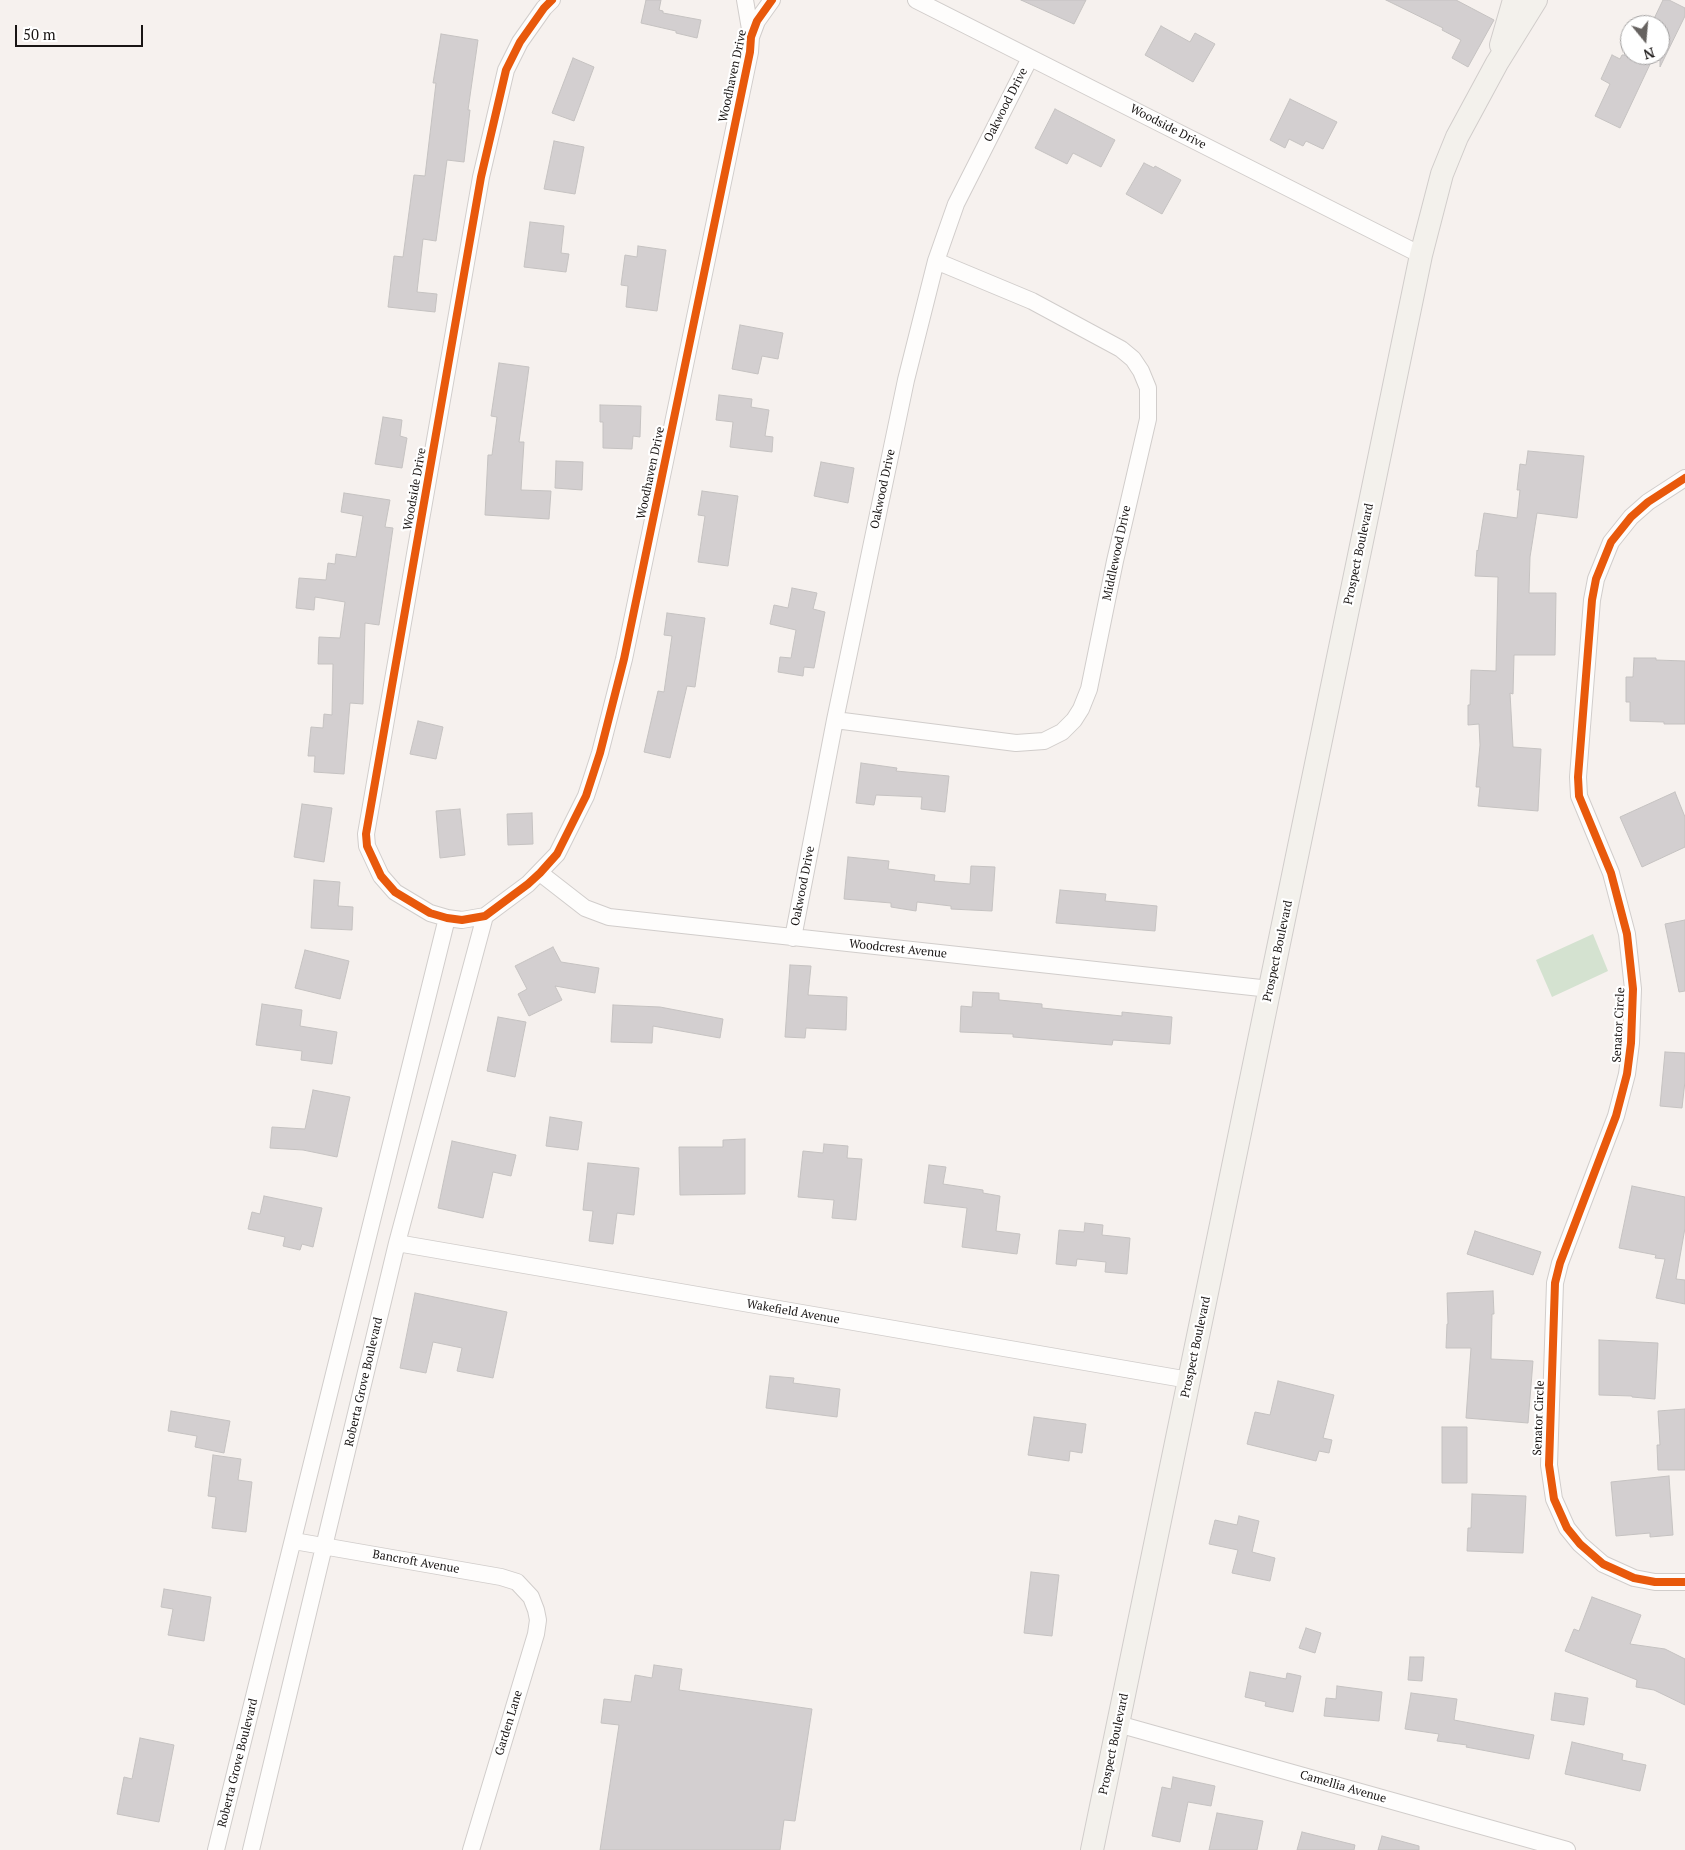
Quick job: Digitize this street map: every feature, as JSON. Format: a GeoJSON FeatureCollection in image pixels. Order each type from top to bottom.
{"type":"FeatureCollection","features":[{"type":"Feature","properties":{"kind":"main road","name":"Prospect Boulevard"},"geometry":{"type":"LineString","coordinates":[[1092,1850],[1421,255],[1442,174],[1456,137],[1497,63],[1520,3]]}},
{"type":"Feature","properties":{"kind":"street","name":"Woodside Drive"},"geometry":{"type":"LineString","coordinates":[[485,916],[462,920],[430,914],[395,892],[382,876],[367,846],[366,834],[483,168],[506,70],[520,42],[544,8],[552,0]]}},
{"type":"Feature","properties":{"kind":"street","name":"Woodhaven Drive"},"geometry":{"type":"LineString","coordinates":[[485,916],[528,884],[557,854],[586,796],[600,753],[624,659],[750,52],[751,37],[745,0]]}},
{"type":"Feature","properties":{"kind":"street","name":"Woodhaven Drive"},"geometry":{"type":"LineString","coordinates":[[751,37],[757,21],[772,0]]}},
{"type":"Feature","properties":{"kind":"street","name":"Woodside Drive"},"geometry":{"type":"LineString","coordinates":[[916,0],[1421,255]]}},
{"type":"Feature","properties":{"kind":"street","name":"Oakwood Drive"},"geometry":{"type":"LineString","coordinates":[[793,938],[835,720],[906,380],[936,261],[956,204],[1030,58]]}},
{"type":"Feature","properties":{"kind":"street","name":"Middlewood Drive"},"geometry":{"type":"LineString","coordinates":[[835,720],[1016,743],[1044,741],[1062,732],[1074,720],[1081,709],[1089,689],[1115,561],[1148,419],[1148,388],[1141,371],[1133,359],[1121,349],[1032,301],[936,261]]}},
{"type":"Feature","properties":{"kind":"street","name":"Senator Circle"},"geometry":{"type":"LineString","coordinates":[[1685,478],[1648,502],[1631,517],[1612,542],[1596,579],[1592,600],[1578,776],[1579,796],[1611,872],[1627,934],[1633,989],[1631,1043],[1627,1074],[1616,1116],[1560,1263],[1555,1283],[1549,1465],[1554,1500],[1568,1528],[1580,1544],[1597,1559],[1603,1564],[1634,1578],[1656,1582],[1685,1582]]}},
{"type":"Feature","properties":{"kind":"street","name":"Woodcrest Avenue"},"geometry":{"type":"LineString","coordinates":[[540,873],[585,908],[609,917],[1270,989]]}},
{"type":"Feature","properties":{"kind":"street","name":"Roberta Grove Boulevard"},"geometry":{"type":"LineString","coordinates":[[251,1850],[397,1243],[485,916]]}},
{"type":"Feature","properties":{"kind":"street","name":"Roberta Grove Boulevard"},"geometry":{"type":"LineString","coordinates":[[216,1850],[447,918]]}},
{"type":"Feature","properties":{"kind":"street","name":"Wakefield Avenue"},"geometry":{"type":"LineString","coordinates":[[397,1243],[1189,1380]]}},
{"type":"Feature","properties":{"kind":"street","name":"Bancroft Avenue"},"geometry":{"type":"LineString","coordinates":[[294,1541],[501,1577],[516,1582],[531,1597]]}},
{"type":"Feature","properties":{"kind":"street","name":"Garden Lane"},"geometry":{"type":"LineString","coordinates":[[470,1850],[536,1634],[538,1620],[531,1597]]}},
{"type":"Feature","properties":{"kind":"street","name":"Camellia Avenue"},"geometry":{"type":"LineString","coordinates":[[1118,1724],[1567,1850]]}},
{"type":"Feature","properties":{"kind":"green space"},"geometry":{"type":"Polygon","coordinates":[[[1593,934],[1608,971],[1552,997],[1536,960],[1593,934]]]}},
{"type":"Feature","properties":{"kind":"building"},"geometry":{"type":"Polygon","coordinates":[[[646,0],[661,0],[659,10],[663,11],[663,13],[701,20],[697,38],[641,23],[646,0]]]}},
{"type":"Feature","properties":{"kind":"building"},"geometry":{"type":"Polygon","coordinates":[[[1021,0],[1086,0],[1074,24],[1021,0]]]}},
{"type":"Feature","properties":{"kind":"building"},"geometry":{"type":"Polygon","coordinates":[[[1386,0],[1456,0],[1494,20],[1468,67],[1452,58],[1461,40],[1442,30],[1443,28],[1386,0]]]}},
{"type":"Feature","properties":{"kind":"building"},"geometry":{"type":"Polygon","coordinates":[[[1663,0],[1669,0],[1685,8],[1685,16],[1670,47],[1670,15],[1656,15],[1663,0]]]}},
{"type":"Feature","properties":{"kind":"building"},"geometry":{"type":"Polygon","coordinates":[[[1161,26],[1190,42],[1195,33],[1215,44],[1193,82],[1145,55],[1161,26]]]}},
{"type":"Feature","properties":{"kind":"building"},"geometry":{"type":"Polygon","coordinates":[[[441,34],[478,40],[468,110],[470,110],[464,162],[447,160],[436,241],[423,239],[417,292],[437,294],[435,312],[388,307],[394,256],[403,257],[414,175],[425,176],[436,83],[433,83],[441,34]]]}},
{"type":"Feature","properties":{"kind":"building"},"geometry":{"type":"Polygon","coordinates":[[[1612,55],[1620,59],[1620,65],[1650,65],[1620,128],[1595,116],[1610,84],[1601,79],[1612,55]]]}},
{"type":"Feature","properties":{"kind":"building"},"geometry":{"type":"Polygon","coordinates":[[[573,58],[594,67],[574,121],[552,113],[573,58]]]}},
{"type":"Feature","properties":{"kind":"building"},"geometry":{"type":"Polygon","coordinates":[[[1290,99],[1337,122],[1323,149],[1306,141],[1303,146],[1289,139],[1285,148],[1270,140],[1290,99]]]}},
{"type":"Feature","properties":{"kind":"building"},"geometry":{"type":"Polygon","coordinates":[[[1055,109],[1115,140],[1101,167],[1073,153],[1067,164],[1035,148],[1055,109]]]}},
{"type":"Feature","properties":{"kind":"building"},"geometry":{"type":"Polygon","coordinates":[[[554,141],[584,147],[575,194],[544,189],[554,141]]]}},
{"type":"Feature","properties":{"kind":"building"},"geometry":{"type":"Polygon","coordinates":[[[1144,163],[1154,168],[1155,166],[1181,180],[1162,214],[1126,194],[1144,163]]]}},
{"type":"Feature","properties":{"kind":"building"},"geometry":{"type":"Polygon","coordinates":[[[530,222],[564,226],[561,253],[569,254],[566,272],[524,267],[530,222]]]}},
{"type":"Feature","properties":{"kind":"building"},"geometry":{"type":"Polygon","coordinates":[[[638,246],[666,250],[657,311],[626,307],[628,286],[621,285],[625,255],[637,257],[638,246]]]}},
{"type":"Feature","properties":{"kind":"building"},"geometry":{"type":"Polygon","coordinates":[[[740,325],[783,333],[778,359],[762,356],[758,374],[732,369],[740,325]]]}},
{"type":"Feature","properties":{"kind":"building"},"geometry":{"type":"Polygon","coordinates":[[[499,363],[529,367],[519,442],[524,442],[521,490],[551,491],[549,519],[485,515],[488,455],[492,455],[497,417],[491,416],[499,363]]]}},
{"type":"Feature","properties":{"kind":"building"},"geometry":{"type":"Polygon","coordinates":[[[719,395],[752,399],[751,407],[769,410],[765,436],[773,437],[772,452],[730,447],[733,422],[716,420],[719,395]]]}},
{"type":"Feature","properties":{"kind":"building"},"geometry":{"type":"Polygon","coordinates":[[[600,405],[641,406],[640,437],[633,436],[632,449],[603,448],[603,422],[600,422],[600,405]]]}},
{"type":"Feature","properties":{"kind":"building"},"geometry":{"type":"Polygon","coordinates":[[[383,417],[402,420],[400,436],[407,438],[402,468],[375,464],[383,417]]]}},
{"type":"Feature","properties":{"kind":"building"},"geometry":{"type":"Polygon","coordinates":[[[1528,451],[1584,456],[1577,518],[1537,513],[1530,557],[1529,593],[1556,593],[1555,655],[1514,655],[1513,694],[1510,693],[1513,747],[1541,749],[1538,811],[1478,806],[1480,787],[1476,787],[1480,745],[1479,724],[1468,725],[1471,670],[1496,671],[1498,577],[1475,576],[1477,550],[1484,513],[1517,518],[1520,490],[1517,490],[1520,464],[1526,465],[1528,451]]]}},
{"type":"Feature","properties":{"kind":"building"},"geometry":{"type":"Polygon","coordinates":[[[556,461],[583,462],[582,490],[555,488],[556,461]]]}},
{"type":"Feature","properties":{"kind":"building"},"geometry":{"type":"Polygon","coordinates":[[[821,462],[854,468],[848,503],[814,496],[821,462]]]}},
{"type":"Feature","properties":{"kind":"building"},"geometry":{"type":"Polygon","coordinates":[[[702,491],[738,496],[728,566],[698,562],[705,516],[698,515],[702,491]]]}},
{"type":"Feature","properties":{"kind":"building"},"geometry":{"type":"Polygon","coordinates":[[[344,493],[390,500],[385,527],[393,528],[379,625],[365,623],[363,704],[350,703],[344,774],[314,772],[315,756],[308,756],[311,727],[323,728],[324,714],[332,715],[333,664],[318,664],[319,637],[340,638],[345,602],[315,597],[314,610],[296,608],[299,578],[326,580],[328,563],[335,564],[336,554],[356,557],[363,516],[341,512],[344,493]]]}},
{"type":"Feature","properties":{"kind":"building"},"geometry":{"type":"Polygon","coordinates":[[[792,588],[817,593],[813,609],[825,612],[814,668],[804,667],[803,676],[778,672],[780,657],[791,658],[796,630],[770,624],[774,605],[788,608],[792,588]]]}},
{"type":"Feature","properties":{"kind":"building"},"geometry":{"type":"Polygon","coordinates":[[[667,613],[705,618],[695,687],[687,686],[670,758],[644,752],[658,691],[664,692],[672,636],[664,635],[667,613]]]}},
{"type":"Feature","properties":{"kind":"building"},"geometry":{"type":"Polygon","coordinates":[[[1634,658],[1685,661],[1685,724],[1630,721],[1630,702],[1626,702],[1626,677],[1633,677],[1634,658]]]}},
{"type":"Feature","properties":{"kind":"building"},"geometry":{"type":"Polygon","coordinates":[[[418,721],[443,727],[436,759],[410,754],[418,721]]]}},
{"type":"Feature","properties":{"kind":"building"},"geometry":{"type":"Polygon","coordinates":[[[861,763],[897,768],[896,771],[949,776],[945,812],[921,809],[922,797],[876,795],[874,805],[856,803],[861,763]]]}},
{"type":"Feature","properties":{"kind":"building"},"geometry":{"type":"Polygon","coordinates":[[[1675,792],[1685,817],[1685,847],[1642,867],[1620,817],[1675,792]]]}},
{"type":"Feature","properties":{"kind":"building"},"geometry":{"type":"Polygon","coordinates":[[[302,804],[332,808],[324,862],[294,857],[302,804]]]}},
{"type":"Feature","properties":{"kind":"building"},"geometry":{"type":"Polygon","coordinates":[[[460,809],[465,855],[440,858],[436,811],[460,809]]]}},
{"type":"Feature","properties":{"kind":"building"},"geometry":{"type":"Polygon","coordinates":[[[532,813],[533,844],[508,845],[507,814],[532,813]]]}},
{"type":"Feature","properties":{"kind":"building"},"geometry":{"type":"Polygon","coordinates":[[[848,857],[889,861],[888,869],[935,875],[934,881],[970,884],[971,866],[995,867],[992,911],[951,909],[951,906],[917,902],[916,911],[891,907],[891,903],[844,899],[848,857]]]}},
{"type":"Feature","properties":{"kind":"building"},"geometry":{"type":"Polygon","coordinates":[[[314,880],[340,882],[338,906],[353,907],[352,930],[311,928],[314,880]]]}},
{"type":"Feature","properties":{"kind":"building"},"geometry":{"type":"Polygon","coordinates":[[[1060,890],[1106,894],[1105,901],[1157,906],[1155,931],[1056,923],[1060,890]]]}},
{"type":"Feature","properties":{"kind":"building"},"geometry":{"type":"Polygon","coordinates":[[[1685,920],[1685,991],[1679,992],[1665,924],[1685,920]]]}},
{"type":"Feature","properties":{"kind":"building"},"geometry":{"type":"Polygon","coordinates":[[[553,947],[561,962],[599,968],[595,993],[555,986],[562,1000],[529,1016],[518,994],[527,989],[515,966],[553,947]]]}},
{"type":"Feature","properties":{"kind":"building"},"geometry":{"type":"Polygon","coordinates":[[[305,950],[349,961],[340,999],[295,988],[305,950]]]}},
{"type":"Feature","properties":{"kind":"building"},"geometry":{"type":"Polygon","coordinates":[[[790,965],[811,966],[808,995],[847,997],[846,1030],[806,1028],[805,1038],[785,1037],[790,965]]]}},
{"type":"Feature","properties":{"kind":"building"},"geometry":{"type":"Polygon","coordinates":[[[973,992],[999,993],[999,1000],[1042,1004],[1042,1008],[1122,1016],[1122,1012],[1172,1017],[1170,1044],[1113,1040],[1112,1045],[1013,1037],[1013,1034],[960,1032],[961,1006],[972,1007],[973,992]]]}},
{"type":"Feature","properties":{"kind":"building"},"geometry":{"type":"Polygon","coordinates":[[[262,1004],[302,1010],[300,1026],[337,1032],[332,1064],[301,1060],[302,1051],[256,1045],[262,1004]]]}},
{"type":"Feature","properties":{"kind":"building"},"geometry":{"type":"Polygon","coordinates":[[[613,1005],[660,1007],[723,1019],[720,1038],[653,1026],[652,1043],[611,1042],[613,1005]]]}},
{"type":"Feature","properties":{"kind":"building"},"geometry":{"type":"Polygon","coordinates":[[[498,1017],[526,1022],[515,1077],[487,1071],[498,1017]]]}},
{"type":"Feature","properties":{"kind":"building"},"geometry":{"type":"Polygon","coordinates":[[[1665,1052],[1685,1053],[1685,1081],[1682,1108],[1660,1106],[1665,1052]]]}},
{"type":"Feature","properties":{"kind":"building"},"geometry":{"type":"Polygon","coordinates":[[[313,1090],[350,1097],[337,1157],[303,1150],[270,1148],[272,1127],[305,1129],[313,1090]]]}},
{"type":"Feature","properties":{"kind":"building"},"geometry":{"type":"Polygon","coordinates":[[[550,1117],[582,1122],[578,1150],[546,1146],[550,1117]]]}},
{"type":"Feature","properties":{"kind":"building"},"geometry":{"type":"Polygon","coordinates":[[[745,1139],[745,1194],[680,1195],[679,1147],[723,1147],[723,1140],[745,1139]]]}},
{"type":"Feature","properties":{"kind":"building"},"geometry":{"type":"Polygon","coordinates":[[[452,1141],[516,1155],[511,1176],[493,1172],[483,1218],[438,1208],[452,1141]]]}},
{"type":"Feature","properties":{"kind":"building"},"geometry":{"type":"Polygon","coordinates":[[[824,1144],[848,1146],[847,1158],[862,1159],[856,1220],[832,1218],[834,1200],[798,1197],[803,1151],[823,1153],[824,1144]]]}},
{"type":"Feature","properties":{"kind":"building"},"geometry":{"type":"Polygon","coordinates":[[[588,1163],[639,1168],[634,1215],[617,1213],[613,1244],[589,1241],[593,1211],[583,1210],[588,1163]]]}},
{"type":"Feature","properties":{"kind":"building"},"geometry":{"type":"Polygon","coordinates":[[[929,1165],[946,1167],[943,1184],[983,1190],[983,1193],[1000,1196],[996,1231],[1020,1234],[1017,1254],[962,1247],[967,1208],[924,1203],[929,1165]]]}},
{"type":"Feature","properties":{"kind":"building"},"geometry":{"type":"Polygon","coordinates":[[[1632,1186],[1685,1197],[1685,1228],[1676,1279],[1685,1280],[1685,1304],[1656,1298],[1665,1259],[1655,1258],[1656,1255],[1619,1248],[1632,1186]]]}},
{"type":"Feature","properties":{"kind":"building"},"geometry":{"type":"Polygon","coordinates":[[[264,1196],[322,1208],[313,1247],[302,1244],[300,1250],[283,1246],[285,1237],[248,1229],[252,1212],[260,1214],[264,1196]]]}},
{"type":"Feature","properties":{"kind":"building"},"geometry":{"type":"Polygon","coordinates":[[[1085,1223],[1103,1225],[1102,1235],[1130,1238],[1127,1274],[1105,1272],[1106,1262],[1077,1259],[1076,1266],[1056,1264],[1059,1230],[1084,1232],[1085,1223]]]}},
{"type":"Feature","properties":{"kind":"building"},"geometry":{"type":"Polygon","coordinates":[[[1475,1231],[1541,1252],[1533,1275],[1467,1254],[1475,1231]]]}},
{"type":"Feature","properties":{"kind":"building"},"geometry":{"type":"Polygon","coordinates":[[[1493,1291],[1494,1314],[1492,1314],[1491,1359],[1533,1361],[1528,1423],[1466,1418],[1471,1348],[1446,1348],[1448,1324],[1447,1293],[1493,1291]]]}},
{"type":"Feature","properties":{"kind":"building"},"geometry":{"type":"Polygon","coordinates":[[[415,1293],[507,1312],[493,1378],[457,1371],[462,1348],[433,1342],[426,1373],[400,1368],[415,1293]]]}},
{"type":"Feature","properties":{"kind":"building"},"geometry":{"type":"Polygon","coordinates":[[[1599,1340],[1658,1343],[1655,1399],[1599,1395],[1599,1340]]]}},
{"type":"Feature","properties":{"kind":"building"},"geometry":{"type":"Polygon","coordinates":[[[770,1376],[794,1378],[793,1383],[840,1389],[837,1417],[766,1408],[770,1376]]]}},
{"type":"Feature","properties":{"kind":"building"},"geometry":{"type":"Polygon","coordinates":[[[1278,1381],[1334,1395],[1323,1438],[1332,1440],[1329,1453],[1319,1451],[1316,1461],[1247,1444],[1255,1412],[1270,1415],[1278,1381]]]}},
{"type":"Feature","properties":{"kind":"building"},"geometry":{"type":"Polygon","coordinates":[[[1685,1409],[1685,1470],[1658,1470],[1657,1445],[1660,1445],[1658,1411],[1685,1409]]]}},
{"type":"Feature","properties":{"kind":"building"},"geometry":{"type":"Polygon","coordinates":[[[171,1411],[230,1421],[224,1453],[195,1447],[197,1436],[168,1431],[171,1411]]]}},
{"type":"Feature","properties":{"kind":"building"},"geometry":{"type":"Polygon","coordinates":[[[1034,1417],[1086,1424],[1082,1453],[1070,1451],[1069,1461],[1028,1455],[1034,1417]]]}},
{"type":"Feature","properties":{"kind":"building"},"geometry":{"type":"Polygon","coordinates":[[[1442,1427],[1467,1427],[1467,1483],[1442,1483],[1442,1427]]]}},
{"type":"Feature","properties":{"kind":"building"},"geometry":{"type":"Polygon","coordinates":[[[213,1455],[241,1459],[238,1480],[252,1482],[246,1532],[212,1528],[216,1497],[208,1496],[213,1455]]]}},
{"type":"Feature","properties":{"kind":"building"},"geometry":{"type":"Polygon","coordinates":[[[1669,1476],[1673,1535],[1650,1537],[1650,1533],[1616,1536],[1611,1482],[1669,1476]]]}},
{"type":"Feature","properties":{"kind":"building"},"geometry":{"type":"Polygon","coordinates":[[[1472,1494],[1526,1496],[1523,1553],[1467,1551],[1468,1528],[1471,1528],[1472,1494]]]}},
{"type":"Feature","properties":{"kind":"building"},"geometry":{"type":"Polygon","coordinates":[[[1239,1516],[1259,1521],[1252,1552],[1275,1558],[1270,1581],[1232,1573],[1238,1550],[1209,1544],[1215,1520],[1237,1525],[1239,1516]]]}},
{"type":"Feature","properties":{"kind":"building"},"geometry":{"type":"Polygon","coordinates":[[[1031,1572],[1059,1575],[1052,1636],[1024,1633],[1031,1572]]]}},
{"type":"Feature","properties":{"kind":"building"},"geometry":{"type":"Polygon","coordinates":[[[164,1589],[211,1597],[204,1641],[168,1635],[173,1609],[161,1607],[164,1589]]]}},
{"type":"Feature","properties":{"kind":"building"},"geometry":{"type":"Polygon","coordinates":[[[1592,1597],[1641,1615],[1630,1644],[1665,1649],[1685,1659],[1685,1705],[1654,1690],[1636,1687],[1637,1680],[1565,1651],[1574,1629],[1579,1631],[1592,1597]]]}},
{"type":"Feature","properties":{"kind":"building"},"geometry":{"type":"Polygon","coordinates":[[[1306,1628],[1321,1633],[1315,1653],[1299,1648],[1306,1628]]]}},
{"type":"Feature","properties":{"kind":"building"},"geometry":{"type":"Polygon","coordinates":[[[1410,1657],[1424,1657],[1422,1681],[1408,1680],[1410,1657]]]}},
{"type":"Feature","properties":{"kind":"building"},"geometry":{"type":"Polygon","coordinates":[[[654,1665],[682,1669],[679,1690],[812,1709],[795,1821],[784,1820],[780,1850],[600,1850],[619,1725],[601,1723],[604,1699],[631,1702],[635,1675],[652,1678],[654,1665]]]}},
{"type":"Feature","properties":{"kind":"building"},"geometry":{"type":"Polygon","coordinates":[[[1250,1672],[1286,1679],[1287,1673],[1301,1676],[1293,1712],[1265,1706],[1266,1702],[1245,1697],[1250,1672]]]}},
{"type":"Feature","properties":{"kind":"building"},"geometry":{"type":"Polygon","coordinates":[[[1337,1686],[1382,1692],[1379,1721],[1324,1716],[1326,1698],[1336,1699],[1337,1686]]]}},
{"type":"Feature","properties":{"kind":"building"},"geometry":{"type":"Polygon","coordinates":[[[1411,1693],[1457,1699],[1454,1720],[1534,1735],[1529,1759],[1466,1747],[1467,1745],[1437,1741],[1439,1734],[1405,1729],[1411,1693]]]}},
{"type":"Feature","properties":{"kind":"building"},"geometry":{"type":"Polygon","coordinates":[[[1555,1693],[1588,1698],[1584,1725],[1551,1720],[1555,1693]]]}},
{"type":"Feature","properties":{"kind":"building"},"geometry":{"type":"Polygon","coordinates":[[[140,1738],[174,1745],[159,1822],[117,1814],[124,1777],[132,1779],[140,1738]]]}},
{"type":"Feature","properties":{"kind":"building"},"geometry":{"type":"Polygon","coordinates":[[[1572,1742],[1623,1754],[1622,1760],[1646,1765],[1640,1791],[1565,1774],[1572,1742]]]}},
{"type":"Feature","properties":{"kind":"building"},"geometry":{"type":"Polygon","coordinates":[[[1173,1777],[1215,1786],[1211,1806],[1188,1802],[1180,1842],[1152,1836],[1162,1787],[1171,1789],[1173,1777]]]}},
{"type":"Feature","properties":{"kind":"building"},"geometry":{"type":"Polygon","coordinates":[[[1217,1813],[1263,1821],[1257,1850],[1209,1850],[1217,1813]]]}},
{"type":"Feature","properties":{"kind":"building"},"geometry":{"type":"Polygon","coordinates":[[[1302,1832],[1355,1845],[1354,1850],[1297,1850],[1302,1832]]]}},
{"type":"Feature","properties":{"kind":"building"},"geometry":{"type":"Polygon","coordinates":[[[1382,1836],[1419,1846],[1419,1850],[1378,1850],[1382,1836]]]}},
{"type":"Feature","properties":{"kind":"cycle path"},"geometry":{"type":"LineString","coordinates":[[552,0],[544,8],[520,42],[506,70],[481,177],[366,834],[367,846],[381,876],[395,892],[430,913],[462,920],[485,916],[540,873],[557,854],[586,796],[600,753],[624,659],[750,52],[751,37],[757,21],[772,0]]}},
{"type":"Feature","properties":{"kind":"cycle path"},"geometry":{"type":"LineString","coordinates":[[1685,478],[1648,502],[1631,517],[1611,542],[1596,579],[1592,600],[1578,777],[1579,796],[1611,873],[1627,934],[1633,989],[1631,1043],[1627,1074],[1616,1116],[1560,1263],[1555,1283],[1549,1465],[1554,1499],[1567,1528],[1580,1544],[1603,1564],[1634,1578],[1655,1582],[1685,1582]]}}]}
